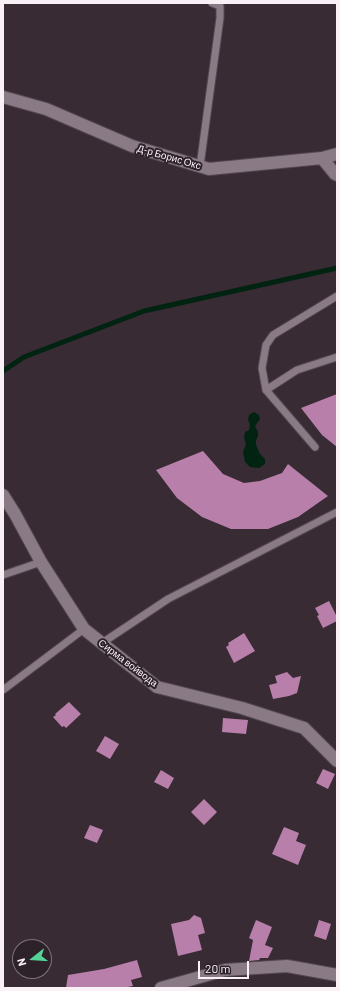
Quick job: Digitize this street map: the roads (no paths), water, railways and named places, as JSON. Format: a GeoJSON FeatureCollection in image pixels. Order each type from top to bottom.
{"type":"FeatureCollection","features":[{"type":"Feature","properties":{"kind":"street","name":"Д-р Борис Окс"},"geometry":{"type":"LineString","coordinates":[[3,97],[46,109],[132,146],[209,169],[322,158],[337,154]]}},
{"type":"Feature","properties":{"kind":"street"},"geometry":{"type":"LineString","coordinates":[[322,158],[335,174],[337,174]]}},
{"type":"Feature","properties":{"kind":"street","name":"Сирма войвода"},"geometry":{"type":"LineString","coordinates":[[3,495],[41,562],[84,629],[102,644],[157,687],[242,708],[304,728],[337,760]]}},
{"type":"Feature","properties":{"kind":"street"},"geometry":{"type":"LineString","coordinates":[[161,988],[233,969],[287,966],[337,975]]}},
{"type":"Feature","properties":{"kind":"lane"},"geometry":{"type":"LineString","coordinates":[[200,166],[220,18],[220,6],[212,3]]}},
{"type":"Feature","properties":{"kind":"lane"},"geometry":{"type":"LineString","coordinates":[[315,447],[266,390],[262,368],[266,345],[272,335],[337,296]]}},
{"type":"Feature","properties":{"kind":"lane"},"geometry":{"type":"LineString","coordinates":[[266,390],[297,370],[337,357]]}},
{"type":"Feature","properties":{"kind":"lane"},"geometry":{"type":"LineString","coordinates":[[102,644],[168,599],[337,512]]}},
{"type":"Feature","properties":{"kind":"lane"},"geometry":{"type":"LineString","coordinates":[[3,575],[41,562]]}},
{"type":"Feature","properties":{"kind":"lane"},"geometry":{"type":"LineString","coordinates":[[3,690],[84,629]]}},
{"type":"Feature","properties":{"kind":"waterway"},"geometry":{"type":"LineString","coordinates":[[3,371],[24,357],[144,311],[337,268]]}}]}
